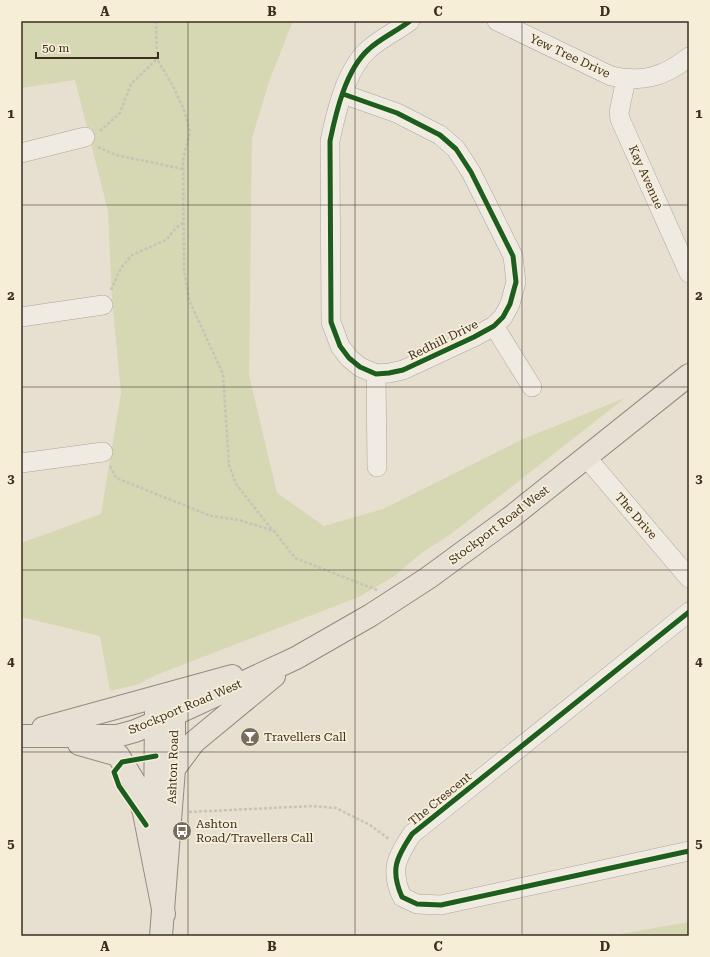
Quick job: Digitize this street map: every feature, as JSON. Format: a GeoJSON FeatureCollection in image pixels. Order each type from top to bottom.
{"type":"FeatureCollection","features":[{"type":"Feature","properties":{"kind":"main road","name":"Stockport Road West"},"geometry":{"type":"LineString","coordinates":[[27,735],[117,736],[165,718],[296,658],[396,599],[510,518],[689,375]]}},
{"type":"Feature","properties":{"kind":"main road","name":"Stockport Road West"},"geometry":{"type":"LineString","coordinates":[[27,735],[130,703],[165,695],[296,658]]}},
{"type":"Feature","properties":{"kind":"main road","name":"Stockport Road West"},"geometry":{"type":"LineString","coordinates":[[174,769],[194,742],[296,658]]}},
{"type":"Feature","properties":{"kind":"main road","name":"Ashton Road"},"geometry":{"type":"LineString","coordinates":[[154,866],[165,718],[165,695]]}},
{"type":"Feature","properties":{"kind":"main road","name":"Ashton Road"},"geometry":{"type":"LineString","coordinates":[[161,936],[164,914],[174,769],[165,718]]}},
{"type":"Feature","properties":{"kind":"main road","name":"Ashton Road"},"geometry":{"type":"LineString","coordinates":[[27,735],[99,748],[118,755],[136,785],[164,914]]}},
{"type":"Feature","properties":{"kind":"street"},"geometry":{"type":"LineString","coordinates":[[377,467],[376,374],[360,367],[349,358],[340,346],[331,322],[330,141],[335,116],[354,68],[369,49],[410,21]]}},
{"type":"Feature","properties":{"kind":"street","name":"Yew Tree Drive"},"geometry":{"type":"LineString","coordinates":[[497,21],[610,76],[626,79],[649,78],[662,74],[675,68],[689,56]]}},
{"type":"Feature","properties":{"kind":"street","name":"Kay Avenue"},"geometry":{"type":"LineString","coordinates":[[626,79],[619,112],[620,119],[689,273]]}},
{"type":"Feature","properties":{"kind":"street","name":"Redhill Drive"},"geometry":{"type":"LineString","coordinates":[[343,94],[397,114],[440,135],[456,149],[471,172],[513,256],[516,282],[510,304],[503,318],[494,326],[403,370],[376,374]]}},
{"type":"Feature","properties":{"kind":"street"},"geometry":{"type":"LineString","coordinates":[[21,153],[88,136]]}},
{"type":"Feature","properties":{"kind":"street"},"geometry":{"type":"LineString","coordinates":[[21,317],[104,305]]}},
{"type":"Feature","properties":{"kind":"street","name":"Redhill Drive"},"geometry":{"type":"LineString","coordinates":[[494,326],[532,386]]}},
{"type":"Feature","properties":{"kind":"street"},"geometry":{"type":"LineString","coordinates":[[21,463],[103,452]]}},
{"type":"Feature","properties":{"kind":"street","name":"The Drive"},"geometry":{"type":"LineString","coordinates":[[586,457],[686,571]]}},
{"type":"Feature","properties":{"kind":"street","name":"The Crescent"},"geometry":{"type":"LineString","coordinates":[[689,612],[412,834],[398,855],[395,881],[402,897],[417,904],[441,905],[689,851]]}},
{"type":"Feature","properties":{"kind":"path"},"geometry":{"type":"LineString","coordinates":[[156,21],[157,59],[174,88],[184,110],[190,132],[183,159],[184,270],[189,300],[223,374],[229,465],[236,484],[295,558],[369,585],[396,599]]}},
{"type":"Feature","properties":{"kind":"path"},"geometry":{"type":"LineString","coordinates":[[157,59],[131,84],[120,113],[101,130],[88,136],[96,146],[116,155],[183,168]]}},
{"type":"Feature","properties":{"kind":"path"},"geometry":{"type":"LineString","coordinates":[[104,305],[121,268],[132,255],[166,240],[176,228],[184,222]]}},
{"type":"Feature","properties":{"kind":"path"},"geometry":{"type":"LineString","coordinates":[[103,452],[116,478],[211,516],[239,520],[273,531]]}},
{"type":"Feature","properties":{"kind":"path"},"geometry":{"type":"LineString","coordinates":[[171,813],[312,806],[336,808],[370,825],[403,849]]}},
{"type":"Feature","properties":{"kind":"green space"},"geometry":{"type":"Polygon","coordinates":[[[21,21],[293,21],[270,79],[252,138],[249,375],[277,493],[324,526],[383,509],[523,439],[625,398],[451,534],[420,554],[396,575],[359,597],[156,675],[139,684],[110,691],[100,636],[21,617],[21,543],[101,514],[121,393],[112,299],[108,211],[75,80],[21,88],[21,21]]]}},
{"type":"Feature","properties":{"kind":"green space"},"geometry":{"type":"Polygon","coordinates":[[[689,922],[689,936],[609,936],[689,922]]]}},
{"type":"Feature","properties":{"kind":"cycle path"},"geometry":{"type":"LineString","coordinates":[[343,94],[397,113],[440,135],[456,149],[471,172],[513,256],[516,282],[510,304],[503,317],[494,326],[403,370],[389,373],[376,374],[360,367],[349,358],[340,346],[331,322],[330,141],[339,104],[348,79],[354,68],[369,49],[410,21]]}},
{"type":"Feature","properties":{"kind":"cycle path"},"geometry":{"type":"LineString","coordinates":[[689,612],[412,834],[402,850],[396,864],[396,879],[402,897],[417,904],[441,905],[689,851]]}},
{"type":"Feature","properties":{"kind":"cycle path"},"geometry":{"type":"LineString","coordinates":[[146,825],[119,786],[114,772],[122,762],[156,756]]}},
{"type":"Feature","properties":{"kind":"place","name":"Travellers Call"},"geometry":{"type":"Point","coordinates":[250,737]}},
{"type":"Feature","properties":{"kind":"place","name":"Ashton Road/Travellers Call"},"geometry":{"type":"Point","coordinates":[182,831]}}]}
